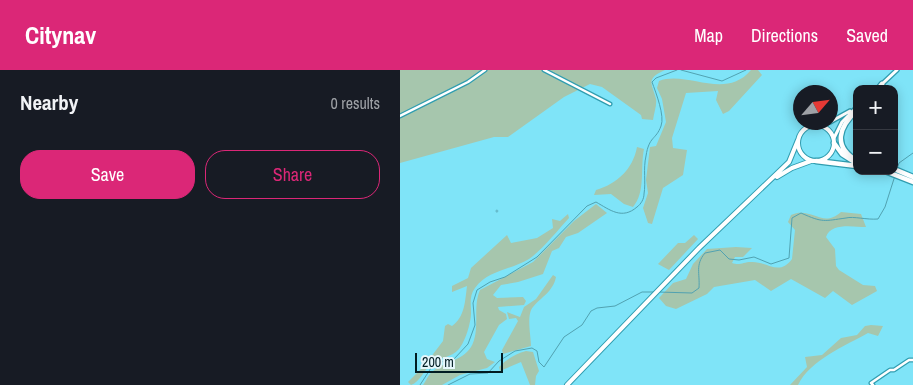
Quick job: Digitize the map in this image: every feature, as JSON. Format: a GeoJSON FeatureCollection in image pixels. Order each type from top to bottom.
{"type":"FeatureCollection","features":[{"type":"Feature","properties":{"kind":"highway"},"geometry":{"type":"LineString","coordinates":[[853,113],[844,124],[841,137],[844,150],[853,158]]}},
{"type":"Feature","properties":{"kind":"highway"},"geometry":{"type":"LineString","coordinates":[[834,140],[842,154],[853,159]]}},
{"type":"Feature","properties":{"kind":"highway"},"geometry":{"type":"LineString","coordinates":[[815,161],[853,166]]}},
{"type":"Feature","properties":{"kind":"highway"},"geometry":{"type":"LineString","coordinates":[[899,174],[913,177]]}},
{"type":"Feature","properties":{"kind":"highway"},"geometry":{"type":"LineString","coordinates":[[899,174],[913,182]]}},
{"type":"Feature","properties":{"kind":"main road"},"geometry":{"type":"LineString","coordinates":[[882,84],[897,70]]}},
{"type":"Feature","properties":{"kind":"main road"},"geometry":{"type":"LineString","coordinates":[[838,118],[853,110]]}},
{"type":"Feature","properties":{"kind":"main road"},"geometry":{"type":"LineString","coordinates":[[773,179],[792,168],[829,156],[842,122],[853,112]]}},
{"type":"Feature","properties":{"kind":"main road"},"geometry":{"type":"LineString","coordinates":[[567,385],[671,277],[789,162],[803,130]]}},
{"type":"Feature","properties":{"kind":"main road"},"geometry":{"type":"LineString","coordinates":[[828,130],[834,140]]}},
{"type":"Feature","properties":{"kind":"main road"},"geometry":{"type":"LineString","coordinates":[[798,140],[801,154],[815,161]]}},
{"type":"Feature","properties":{"kind":"street"},"geometry":{"type":"LineString","coordinates":[[400,116],[468,82],[485,70]]}},
{"type":"Feature","properties":{"kind":"street"},"geometry":{"type":"LineString","coordinates":[[544,70],[592,93],[610,104]]}},
{"type":"Feature","properties":{"kind":"street"},"geometry":{"type":"LineString","coordinates":[[872,385],[878,377],[913,360]]}},
{"type":"Feature","properties":{"kind":"green space"},"geometry":{"type":"Polygon","coordinates":[[[400,70],[665,70],[652,79],[656,99],[653,120],[642,119],[641,115],[602,87],[590,84],[564,97],[508,137],[494,137],[400,163],[400,70]]]}},
{"type":"Feature","properties":{"kind":"green space"},"geometry":{"type":"Polygon","coordinates":[[[751,70],[758,70],[762,75],[729,111],[723,114],[716,100],[718,91],[686,93],[672,138],[673,148],[687,150],[683,175],[663,188],[652,224],[648,223],[643,208],[648,193],[646,180],[650,147],[656,146],[666,122],[662,99],[657,88],[659,81],[682,79],[718,84],[730,83],[741,79],[751,70]]]}},
{"type":"Feature","properties":{"kind":"green space"},"geometry":{"type":"Polygon","coordinates":[[[637,147],[644,149],[640,194],[633,207],[624,204],[611,194],[594,195],[596,190],[611,184],[623,175],[632,162],[637,147]]]}},
{"type":"Feature","properties":{"kind":"green space"},"geometry":{"type":"Polygon","coordinates":[[[596,204],[607,213],[578,233],[566,237],[559,248],[552,251],[543,274],[501,285],[493,295],[497,298],[523,297],[526,301],[524,305],[498,307],[499,310],[506,314],[507,319],[499,325],[484,352],[487,359],[495,362],[487,368],[460,375],[442,385],[423,385],[428,376],[437,368],[462,356],[471,347],[476,333],[477,304],[480,290],[533,262],[574,221],[596,204]]]}},
{"type":"Feature","properties":{"kind":"green space"},"geometry":{"type":"Polygon","coordinates":[[[841,212],[861,214],[866,227],[843,226],[829,232],[826,237],[835,249],[836,266],[839,270],[863,285],[875,286],[877,291],[852,305],[833,291],[825,298],[791,279],[771,291],[755,280],[714,287],[707,294],[676,309],[666,306],[659,298],[673,283],[686,279],[693,264],[707,249],[752,248],[743,257],[735,257],[732,263],[757,262],[778,268],[782,267],[792,259],[795,230],[788,222],[791,215],[805,213],[828,218],[834,217],[841,212]]]}},
{"type":"Feature","properties":{"kind":"green space"},"geometry":{"type":"Polygon","coordinates":[[[568,214],[569,218],[529,259],[486,277],[480,282],[472,294],[470,322],[459,349],[453,354],[432,363],[417,381],[411,385],[408,382],[424,366],[443,341],[445,326],[448,324],[452,326],[460,318],[465,303],[467,286],[452,292],[452,286],[468,278],[471,268],[507,235],[511,243],[537,238],[553,228],[552,219],[560,221],[568,214]]]}},
{"type":"Feature","properties":{"kind":"green space"},"geometry":{"type":"Polygon","coordinates":[[[694,235],[698,239],[669,270],[658,264],[678,243],[685,243],[694,235]]]}},
{"type":"Feature","properties":{"kind":"green space"},"geometry":{"type":"Polygon","coordinates":[[[553,275],[556,277],[552,287],[531,311],[529,320],[531,346],[503,354],[502,350],[518,321],[516,318],[509,319],[507,312],[520,317],[524,307],[536,299],[553,275]]]}},
{"type":"Feature","properties":{"kind":"green space"},"geometry":{"type":"Polygon","coordinates":[[[865,326],[883,326],[878,336],[868,333],[829,354],[811,368],[798,385],[790,385],[807,367],[805,357],[822,355],[841,338],[857,335],[865,326]]]}},
{"type":"Feature","properties":{"kind":"green space"},"geometry":{"type":"Polygon","coordinates":[[[526,351],[533,352],[539,371],[536,376],[535,385],[530,385],[521,362],[500,371],[499,367],[505,362],[515,355],[526,351]]]}},
{"type":"Feature","properties":{"kind":"waterway"},"geometry":{"type":"LineString","coordinates":[[420,385],[431,368],[437,363],[454,359],[468,344],[475,325],[473,303],[477,290],[490,282],[505,277],[537,257],[587,206],[596,202],[611,211],[626,213],[632,211],[640,204],[644,196],[647,150],[662,122],[660,104],[652,82],[656,78],[677,70]]}},
{"type":"Feature","properties":{"kind":"waterway"},"geometry":{"type":"LineString","coordinates":[[681,70],[722,81],[746,70]]}},
{"type":"Feature","properties":{"kind":"waterway"},"geometry":{"type":"LineString","coordinates":[[658,292],[692,293],[699,288],[699,265],[705,253],[720,250],[729,259],[739,260],[754,257],[771,264],[789,258],[792,218],[801,213],[824,220],[849,218],[878,219],[885,207],[899,163],[913,153]]}},
{"type":"Feature","properties":{"kind":"waterway"},"geometry":{"type":"LineString","coordinates":[[448,385],[470,374],[488,373],[499,361],[515,351],[532,348],[537,351],[539,362],[544,367],[564,337],[582,325],[591,311],[597,308],[615,306],[642,292],[654,292]]}}]}
